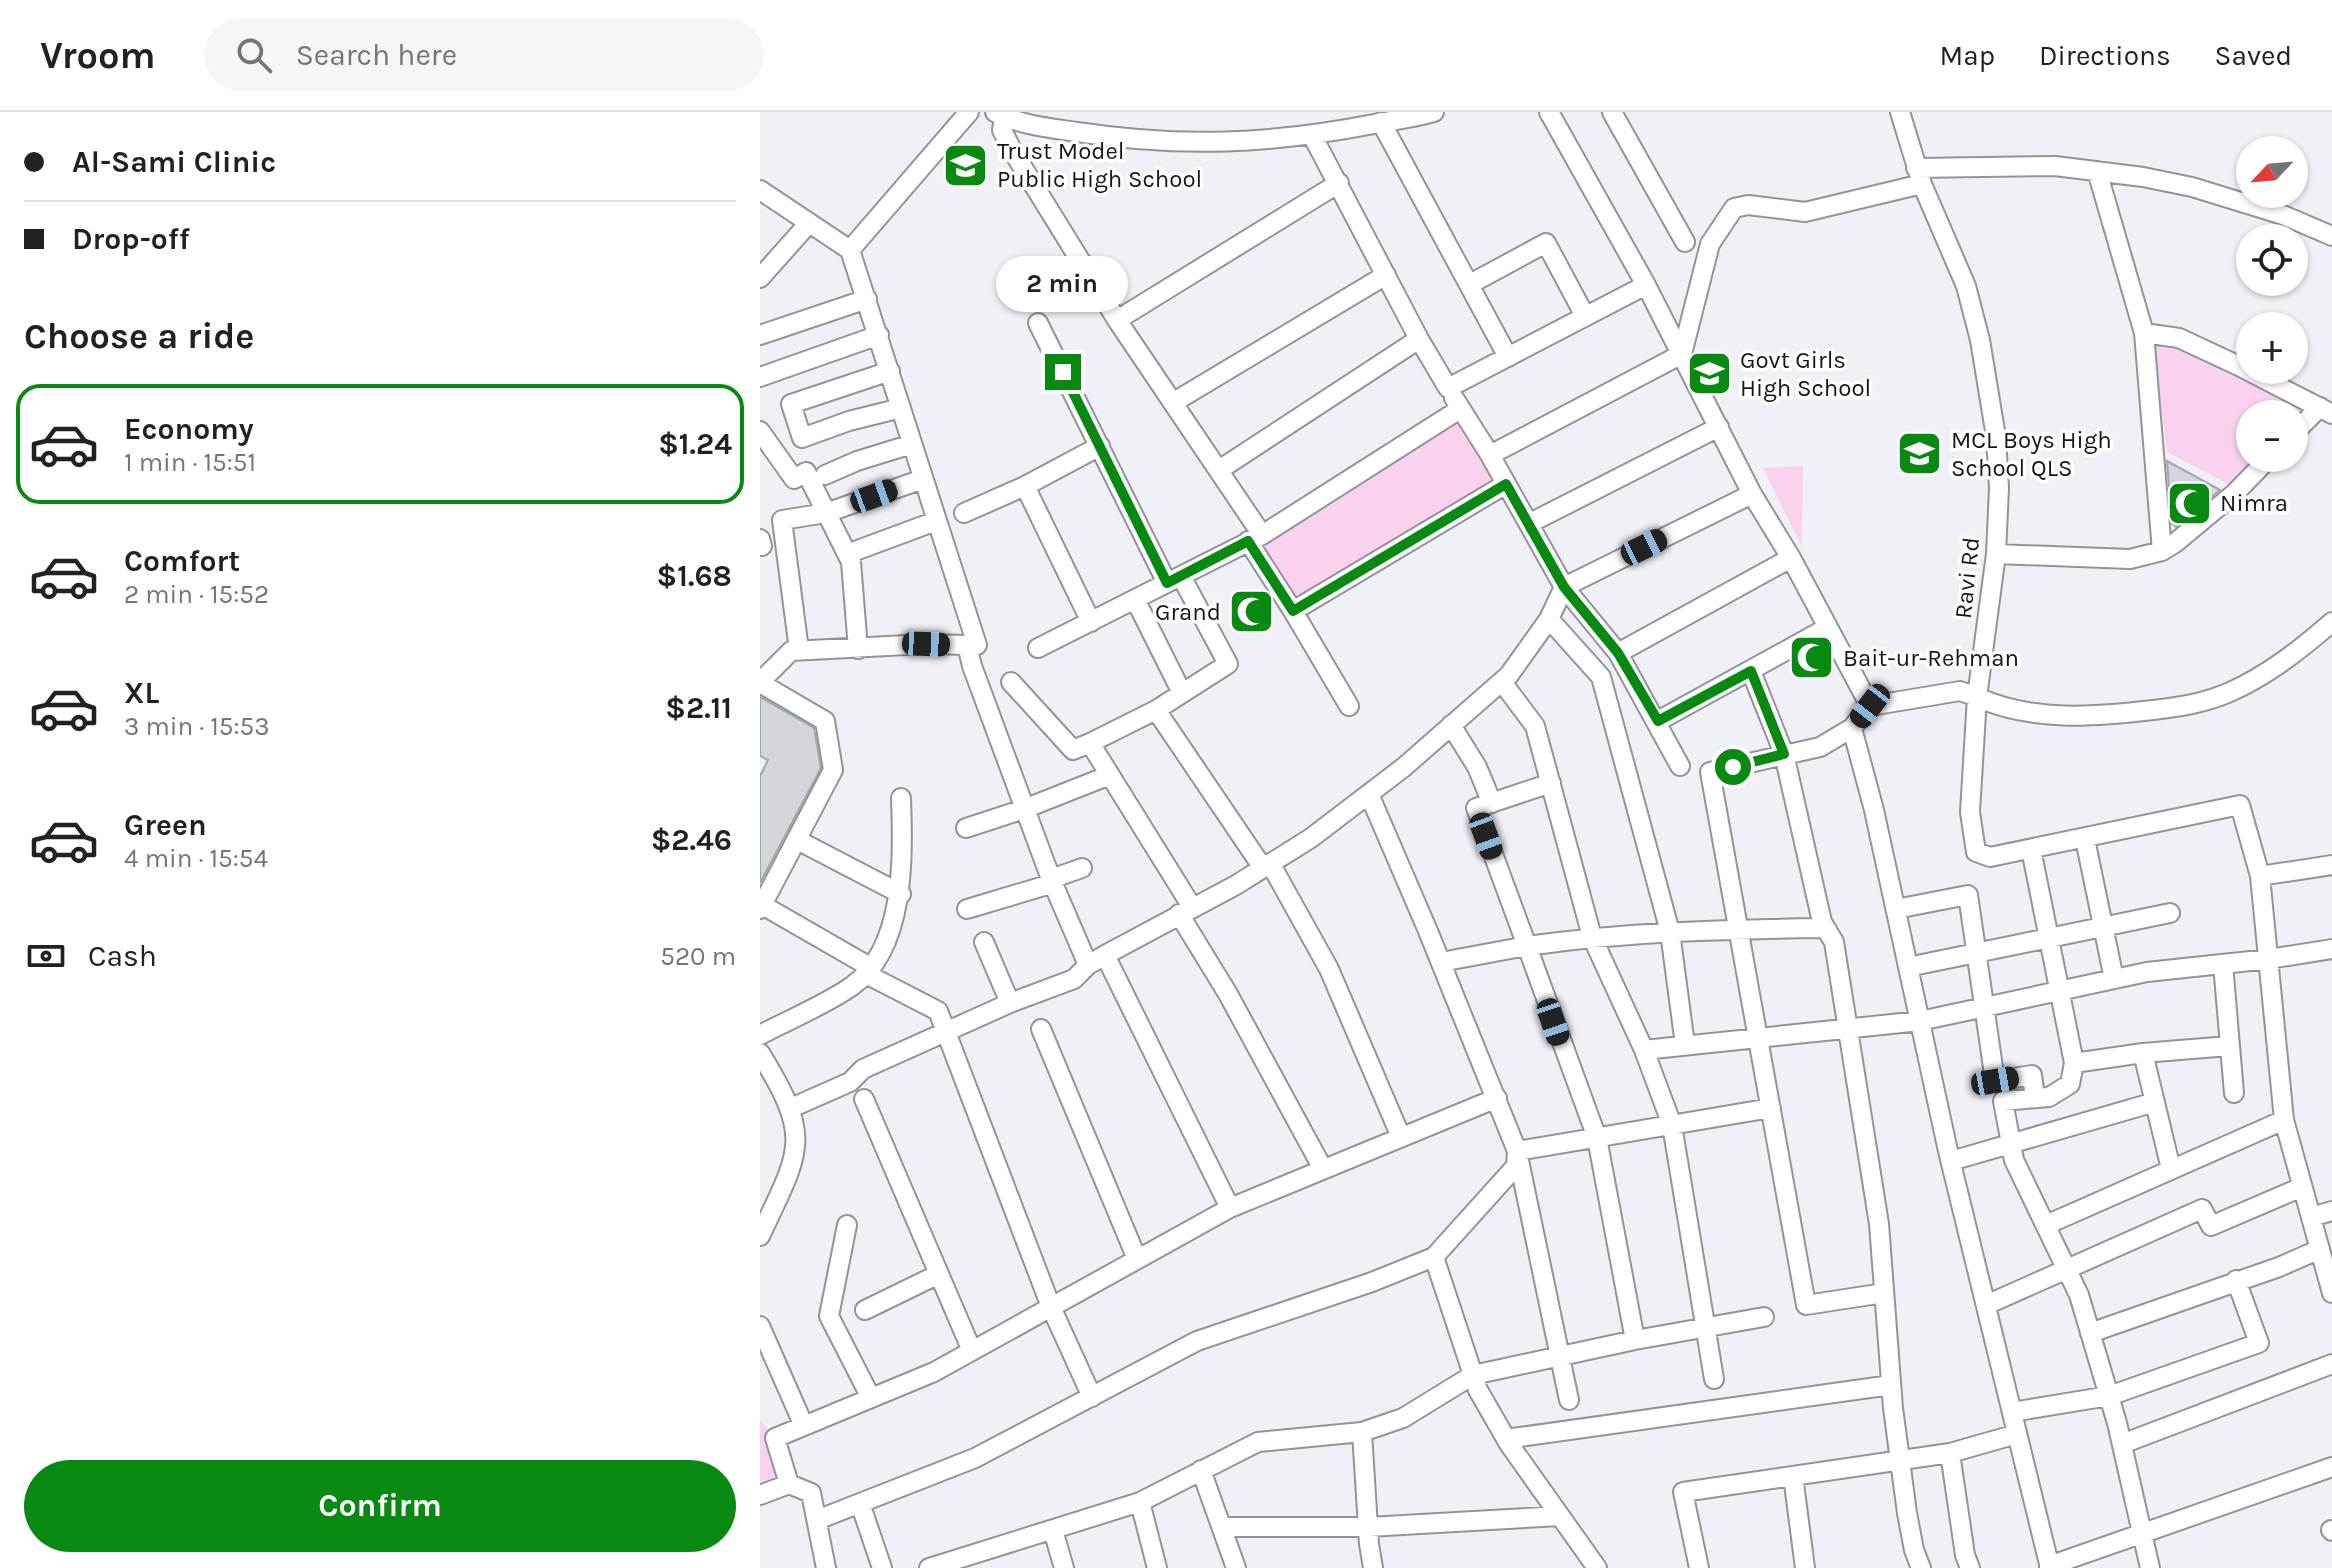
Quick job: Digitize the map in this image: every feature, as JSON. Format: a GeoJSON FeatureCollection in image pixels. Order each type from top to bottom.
{"type":"FeatureCollection","features":[{"type":"Feature","properties":{"kind":"street"},"geometry":{"type":"LineString","coordinates":[[850,250],[969,112]]}},
{"type":"Feature","properties":{"kind":"street"},"geometry":{"type":"LineString","coordinates":[[1349,706],[1293,611],[1219,470],[1117,320],[1012,150],[1002,130],[999,115],[1046,127],[1133,140],[1216,144],[1312,135],[1434,112]]}},
{"type":"Feature","properties":{"kind":"street"},"geometry":{"type":"LineString","coordinates":[[1549,112],[1646,285],[1752,494],[1791,558],[1870,706]]}},
{"type":"Feature","properties":{"kind":"street"},"geometry":{"type":"LineString","coordinates":[[1612,112],[1685,242]]}},
{"type":"Feature","properties":{"kind":"street","name":"Ravi Rd"},"geometry":{"type":"LineString","coordinates":[[1900,112],[1919,176],[1966,286],[1980,340],[1996,437],[1999,488],[1996,554],[1977,697],[1970,812],[1976,852],[1990,857],[2031,849]]}},
{"type":"Feature","properties":{"kind":"street"},"geometry":{"type":"LineString","coordinates":[[1381,122],[1508,357]]}},
{"type":"Feature","properties":{"kind":"street"},"geometry":{"type":"LineString","coordinates":[[1312,135],[1419,339],[1530,523],[1564,587],[1618,653],[1680,766]]}},
{"type":"Feature","properties":{"kind":"street"},"geometry":{"type":"LineString","coordinates":[[1490,455],[1682,354],[1710,244],[1734,208],[1748,205],[1805,212],[1919,176],[2055,166],[2192,187],[2283,215],[2332,236]]}},
{"type":"Feature","properties":{"kind":"street"},"geometry":{"type":"LineString","coordinates":[[2097,171],[2144,333],[2162,551]]}},
{"type":"Feature","properties":{"kind":"street"},"geometry":{"type":"LineString","coordinates":[[1117,320],[1339,183]]}},
{"type":"Feature","properties":{"kind":"street"},"geometry":{"type":"LineString","coordinates":[[760,190],[850,250],[977,645],[926,644],[791,651],[760,682],[825,721],[833,770],[765,910],[938,1011],[1051,1307],[1092,1397]]}},
{"type":"Feature","properties":{"kind":"street"},"geometry":{"type":"LineString","coordinates":[[760,278],[809,223]]}},
{"type":"Feature","properties":{"kind":"street"},"geometry":{"type":"LineString","coordinates":[[1470,284],[1546,243],[1585,316]]}},
{"type":"Feature","properties":{"kind":"street"},"geometry":{"type":"LineString","coordinates":[[1174,402],[1386,275]]}},
{"type":"Feature","properties":{"kind":"street"},"geometry":{"type":"LineString","coordinates":[[1448,388],[1646,285]]}},
{"type":"Feature","properties":{"kind":"street"},"geometry":{"type":"LineString","coordinates":[[760,335],[867,299]]}},
{"type":"Feature","properties":{"kind":"street"},"geometry":{"type":"LineString","coordinates":[[1011,682],[1073,750],[1156,710],[1228,664],[1174,580],[1100,446],[1038,323]]}},
{"type":"Feature","properties":{"kind":"street"},"geometry":{"type":"LineString","coordinates":[[2144,333],[2179,338],[2326,410],[2308,423]]}},
{"type":"Feature","properties":{"kind":"street"},"geometry":{"type":"LineString","coordinates":[[760,377],[879,335]]}},
{"type":"Feature","properties":{"kind":"street"},"geometry":{"type":"LineString","coordinates":[[1219,470],[1419,339]]}},
{"type":"Feature","properties":{"kind":"street"},"geometry":{"type":"LineString","coordinates":[[890,371],[791,404],[802,438],[849,421],[901,408]]}},
{"type":"Feature","properties":{"kind":"street"},"geometry":{"type":"LineString","coordinates":[[1038,648],[1255,538],[1460,409]]}},
{"type":"Feature","properties":{"kind":"street"},"geometry":{"type":"LineString","coordinates":[[1530,523],[1719,427]]}},
{"type":"Feature","properties":{"kind":"street"},"geometry":{"type":"LineString","coordinates":[[760,431],[794,479],[806,472],[851,562],[858,649]]}},
{"type":"Feature","properties":{"kind":"street"},"geometry":{"type":"LineString","coordinates":[[825,475],[857,461],[912,444]]}},
{"type":"Feature","properties":{"kind":"street"},"geometry":{"type":"LineString","coordinates":[[964,513],[1025,486],[1100,446]]}},
{"type":"Feature","properties":{"kind":"street"},"geometry":{"type":"LineString","coordinates":[[1996,554],[2130,559],[2162,551],[2234,494],[2255,472]]}},
{"type":"Feature","properties":{"kind":"street"},"geometry":{"type":"LineString","coordinates":[[799,650],[782,520],[826,513],[923,479]]}},
{"type":"Feature","properties":{"kind":"street"},"geometry":{"type":"LineString","coordinates":[[1293,611],[1506,484]]}},
{"type":"Feature","properties":{"kind":"street"},"geometry":{"type":"LineString","coordinates":[[1025,486],[1091,622]]}},
{"type":"Feature","properties":{"kind":"street"},"geometry":{"type":"LineString","coordinates":[[791,1108],[850,1082],[863,1069],[1010,1003],[1074,979],[1088,965],[1311,838],[1404,767],[1502,682],[1549,619],[1564,587],[1752,494]]}},
{"type":"Feature","properties":{"kind":"street"},"geometry":{"type":"LineString","coordinates":[[847,554],[936,521]]}},
{"type":"Feature","properties":{"kind":"street"},"geometry":{"type":"LineString","coordinates":[[1618,653],[1791,558]]}},
{"type":"Feature","properties":{"kind":"street"},"geometry":{"type":"LineString","coordinates":[[1136,601],[1182,693]]}},
{"type":"Feature","properties":{"kind":"street"},"geometry":{"type":"LineString","coordinates":[[1549,619],[1601,677],[1670,932],[1685,1045]]}},
{"type":"Feature","properties":{"kind":"street"},"geometry":{"type":"LineString","coordinates":[[1884,1293],[1806,1305],[1710,772],[1820,747],[1852,728],[1870,706],[1960,691],[1999,707],[2041,714],[2099,717],[2195,705],[2264,675],[2332,622]]}},
{"type":"Feature","properties":{"kind":"street"},"geometry":{"type":"LineString","coordinates":[[1658,721],[1827,628]]}},
{"type":"Feature","properties":{"kind":"street"},"geometry":{"type":"LineString","coordinates":[[967,645],[1024,809],[1088,965]]}},
{"type":"Feature","properties":{"kind":"street"},"geometry":{"type":"LineString","coordinates":[[1751,671],[1784,754],[1822,922],[1834,942],[1879,1224],[1900,1460],[1914,1550],[1921,1568]]}},
{"type":"Feature","properties":{"kind":"street"},"geometry":{"type":"LineString","coordinates":[[1502,682],[1535,726],[1592,937],[1644,1050],[1672,1125],[1714,1379]]}},
{"type":"Feature","properties":{"kind":"street"},"geometry":{"type":"LineString","coordinates":[[1156,710],[1267,865],[1329,969],[1401,1137]]}},
{"type":"Feature","properties":{"kind":"street"},"geometry":{"type":"LineString","coordinates":[[1451,725],[1477,767],[1492,803]]}},
{"type":"Feature","properties":{"kind":"street"},"geometry":{"type":"LineString","coordinates":[[1852,728],[1896,909],[1951,1161],[2050,1567],[2332,1467]]}},
{"type":"Feature","properties":{"kind":"street"},"geometry":{"type":"LineString","coordinates":[[1090,743],[1186,911],[1323,1169]]}},
{"type":"Feature","properties":{"kind":"street"},"geometry":{"type":"LineString","coordinates":[[966,828],[1110,775]]}},
{"type":"Feature","properties":{"kind":"street"},"geometry":{"type":"LineString","coordinates":[[1551,783],[1476,808],[1597,1138],[1635,1340]]}},
{"type":"Feature","properties":{"kind":"street"},"geometry":{"type":"LineString","coordinates":[[1369,794],[1517,1151],[1569,1400]]}},
{"type":"Feature","properties":{"kind":"street"},"geometry":{"type":"LineString","coordinates":[[760,1035],[852,986],[868,970],[884,945],[901,894],[901,798]]}},
{"type":"Feature","properties":{"kind":"street"},"geometry":{"type":"LineString","coordinates":[[2150,1568],[2122,1444],[2079,1295],[2014,1160],[2003,1101],[2049,1097],[2070,1084],[2074,1063],[2031,849],[2240,805],[2260,876],[2284,1120],[2331,1284]]}},
{"type":"Feature","properties":{"kind":"street"},"geometry":{"type":"LineString","coordinates":[[2085,839],[2114,979]]}},
{"type":"Feature","properties":{"kind":"street"},"geometry":{"type":"LineString","coordinates":[[803,843],[901,894]]}},
{"type":"Feature","properties":{"kind":"street"},"geometry":{"type":"LineString","coordinates":[[2260,876],[2332,865]]}},
{"type":"Feature","properties":{"kind":"street"},"geometry":{"type":"LineString","coordinates":[[967,909],[1082,868]]}},
{"type":"Feature","properties":{"kind":"street"},"geometry":{"type":"LineString","coordinates":[[1896,909],[1968,895],[1995,1081],[2032,1075],[2035,1098]]}},
{"type":"Feature","properties":{"kind":"street"},"geometry":{"type":"LineString","coordinates":[[1908,967],[2170,913]]}},
{"type":"Feature","properties":{"kind":"street"},"geometry":{"type":"LineString","coordinates":[[1441,962],[1592,937],[1825,928]]}},
{"type":"Feature","properties":{"kind":"street"},"geometry":{"type":"LineString","coordinates":[[984,942],[1010,1003]]}},
{"type":"Feature","properties":{"kind":"street"},"geometry":{"type":"LineString","coordinates":[[1644,1050],[1920,1021],[2147,972],[2332,949]]}},
{"type":"Feature","properties":{"kind":"street"},"geometry":{"type":"LineString","coordinates":[[1105,955],[1230,1208]]}},
{"type":"Feature","properties":{"kind":"street"},"geometry":{"type":"LineString","coordinates":[[2223,964],[2234,1093]]}},
{"type":"Feature","properties":{"kind":"street"},"geometry":{"type":"LineString","coordinates":[[1041,1029],[1137,1259]]}},
{"type":"Feature","properties":{"kind":"street"},"geometry":{"type":"LineString","coordinates":[[2074,1063],[2143,1053],[2229,1046]]}},
{"type":"Feature","properties":{"kind":"street"},"geometry":{"type":"LineString","coordinates":[[760,1053],[791,1108],[798,1134],[793,1166],[760,1236]]}},
{"type":"Feature","properties":{"kind":"street"},"geometry":{"type":"LineString","coordinates":[[2143,1053],[2171,1169]]}},
{"type":"Feature","properties":{"kind":"street"},"geometry":{"type":"LineString","coordinates":[[789,1484],[775,1438],[934,1372],[1230,1208],[1497,1098]]}},
{"type":"Feature","properties":{"kind":"street"},"geometry":{"type":"LineString","coordinates":[[864,1099],[972,1351]]}},
{"type":"Feature","properties":{"kind":"street"},"geometry":{"type":"LineString","coordinates":[[1951,1161],[2155,1102]]}},
{"type":"Feature","properties":{"kind":"street"},"geometry":{"type":"LineString","coordinates":[[1517,1151],[1771,1108]]}},
{"type":"Feature","properties":{"kind":"street"},"geometry":{"type":"LineString","coordinates":[[2046,1225],[2284,1120]]}},
{"type":"Feature","properties":{"kind":"street"},"geometry":{"type":"LineString","coordinates":[[817,1520],[975,1458],[1197,1341],[1372,1282],[1434,1257],[1516,1166],[1517,1151]]}},
{"type":"Feature","properties":{"kind":"street"},"geometry":{"type":"LineString","coordinates":[[1986,1305],[2202,1209],[2211,1226],[2302,1187]]}},
{"type":"Feature","properties":{"kind":"street"},"geometry":{"type":"LineString","coordinates":[[2311,1217],[2332,1211]]}},
{"type":"Feature","properties":{"kind":"street"},"geometry":{"type":"LineString","coordinates":[[847,1225],[829,1316],[871,1398]]}},
{"type":"Feature","properties":{"kind":"street"},"geometry":{"type":"LineString","coordinates":[[2090,1333],[2279,1267],[2320,1249]]}},
{"type":"Feature","properties":{"kind":"street"},"geometry":{"type":"LineString","coordinates":[[1434,1257],[1478,1390],[1506,1439],[1597,1568]]}},
{"type":"Feature","properties":{"kind":"street"},"geometry":{"type":"LineString","coordinates":[[865,1310],[939,1274]]}},
{"type":"Feature","properties":{"kind":"street"},"geometry":{"type":"LineString","coordinates":[[2012,1412],[2109,1396],[2259,1343],[2236,1280]]}},
{"type":"Feature","properties":{"kind":"street"},"geometry":{"type":"LineString","coordinates":[[929,1568],[988,1560],[1053,1530],[1140,1502],[1258,1442],[1362,1432],[1403,1418],[1473,1375],[1635,1340],[1764,1317]]}},
{"type":"Feature","properties":{"kind":"street"},"geometry":{"type":"LineString","coordinates":[[760,1326],[804,1426]]}},
{"type":"Feature","properties":{"kind":"street"},"geometry":{"type":"LineString","coordinates":[[2122,1444],[2332,1364]]}},
{"type":"Feature","properties":{"kind":"street"},"geometry":{"type":"LineString","coordinates":[[1506,1439],[1891,1385]]}},
{"type":"Feature","properties":{"kind":"street"},"geometry":{"type":"LineString","coordinates":[[1362,1432],[1373,1568]]}},
{"type":"Feature","properties":{"kind":"street"},"geometry":{"type":"LineString","coordinates":[[1699,1568],[1683,1492],[1950,1453],[2017,1434]]}},
{"type":"Feature","properties":{"kind":"street"},"geometry":{"type":"LineString","coordinates":[[1950,1453],[1965,1555],[1970,1568]]}},
{"type":"Feature","properties":{"kind":"street"},"geometry":{"type":"LineString","coordinates":[[1201,1470],[1236,1568]]}},
{"type":"Feature","properties":{"kind":"street"},"geometry":{"type":"LineString","coordinates":[[1793,1476],[1805,1568]]}},
{"type":"Feature","properties":{"kind":"street"},"geometry":{"type":"LineString","coordinates":[[760,1495],[789,1484],[811,1493],[826,1568]]}},
{"type":"Feature","properties":{"kind":"street"},"geometry":{"type":"LineString","coordinates":[[1140,1502],[1157,1568]]}},
{"type":"Feature","properties":{"kind":"street"},"geometry":{"type":"LineString","coordinates":[[860,1503],[882,1568]]}},
{"type":"Feature","properties":{"kind":"street"},"geometry":{"type":"LineString","coordinates":[[1222,1527],[1368,1527],[1560,1516]]}},
{"type":"Feature","properties":{"kind":"street"},"geometry":{"type":"LineString","coordinates":[[1053,1530],[1064,1568]]}},
{"type":"Feature","properties":{"kind":"shaded area"},"geometry":{"type":"Polygon","coordinates":[[[2153,341],[2181,344],[2236,371],[2236,384],[2262,384],[2295,400],[2236,400],[2236,472],[2243,472],[2230,485],[2167,452],[2153,341]]]}},
{"type":"Feature","properties":{"kind":"shaded area"},"geometry":{"type":"Polygon","coordinates":[[[1462,416],[1498,480],[1296,603],[1262,544],[1462,416]]]}},
{"type":"Feature","properties":{"kind":"shaded area"},"geometry":{"type":"Polygon","coordinates":[[[1803,466],[1802,547],[1763,468],[1803,466]]]}},
{"type":"Feature","properties":{"kind":"shaded area"},"geometry":{"type":"Polygon","coordinates":[[[760,1419],[775,1438],[789,1484],[760,1495],[760,1419]]]}},
{"type":"Feature","properties":{"kind":"building","name":"Nimra"},"geometry":{"type":"Polygon","coordinates":[[[2167,461],[2220,490],[2176,527],[2172,524],[2167,461]]]}},
{"type":"Feature","properties":{"kind":"building"},"geometry":{"type":"Polygon","coordinates":[[[760,697],[814,728],[821,768],[760,883],[760,776],[768,760],[760,756],[760,697]]]}},
{"type":"Feature","properties":{"kind":"place","name":"Trust Model Public High School"},"geometry":{"type":"Point","coordinates":[966,165]}},
{"type":"Feature","properties":{"kind":"place","name":"Govt Girls High School"},"geometry":{"type":"Point","coordinates":[1709,374]}},
{"type":"Feature","properties":{"kind":"place","name":"MCL Boys High School QLS"},"geometry":{"type":"Point","coordinates":[1920,454]}},
{"type":"Feature","properties":{"kind":"place","name":"Nimra"},"geometry":{"type":"Point","coordinates":[2189,503]}},
{"type":"Feature","properties":{"kind":"place","name":"Grand"},"geometry":{"type":"Point","coordinates":[1252,612]}},
{"type":"Feature","properties":{"kind":"place","name":"Bait-ur-Rehman"},"geometry":{"type":"Point","coordinates":[1812,658]}},
{"type":"Feature","properties":{"kind":"route"},"geometry":{"type":"LineString","coordinates":[[1063,372],[1167,583],[1248,541],[1293,611],[1506,484],[1564,587],[1618,653],[1658,721],[1751,671],[1784,754],[1733,767]]}}]}
